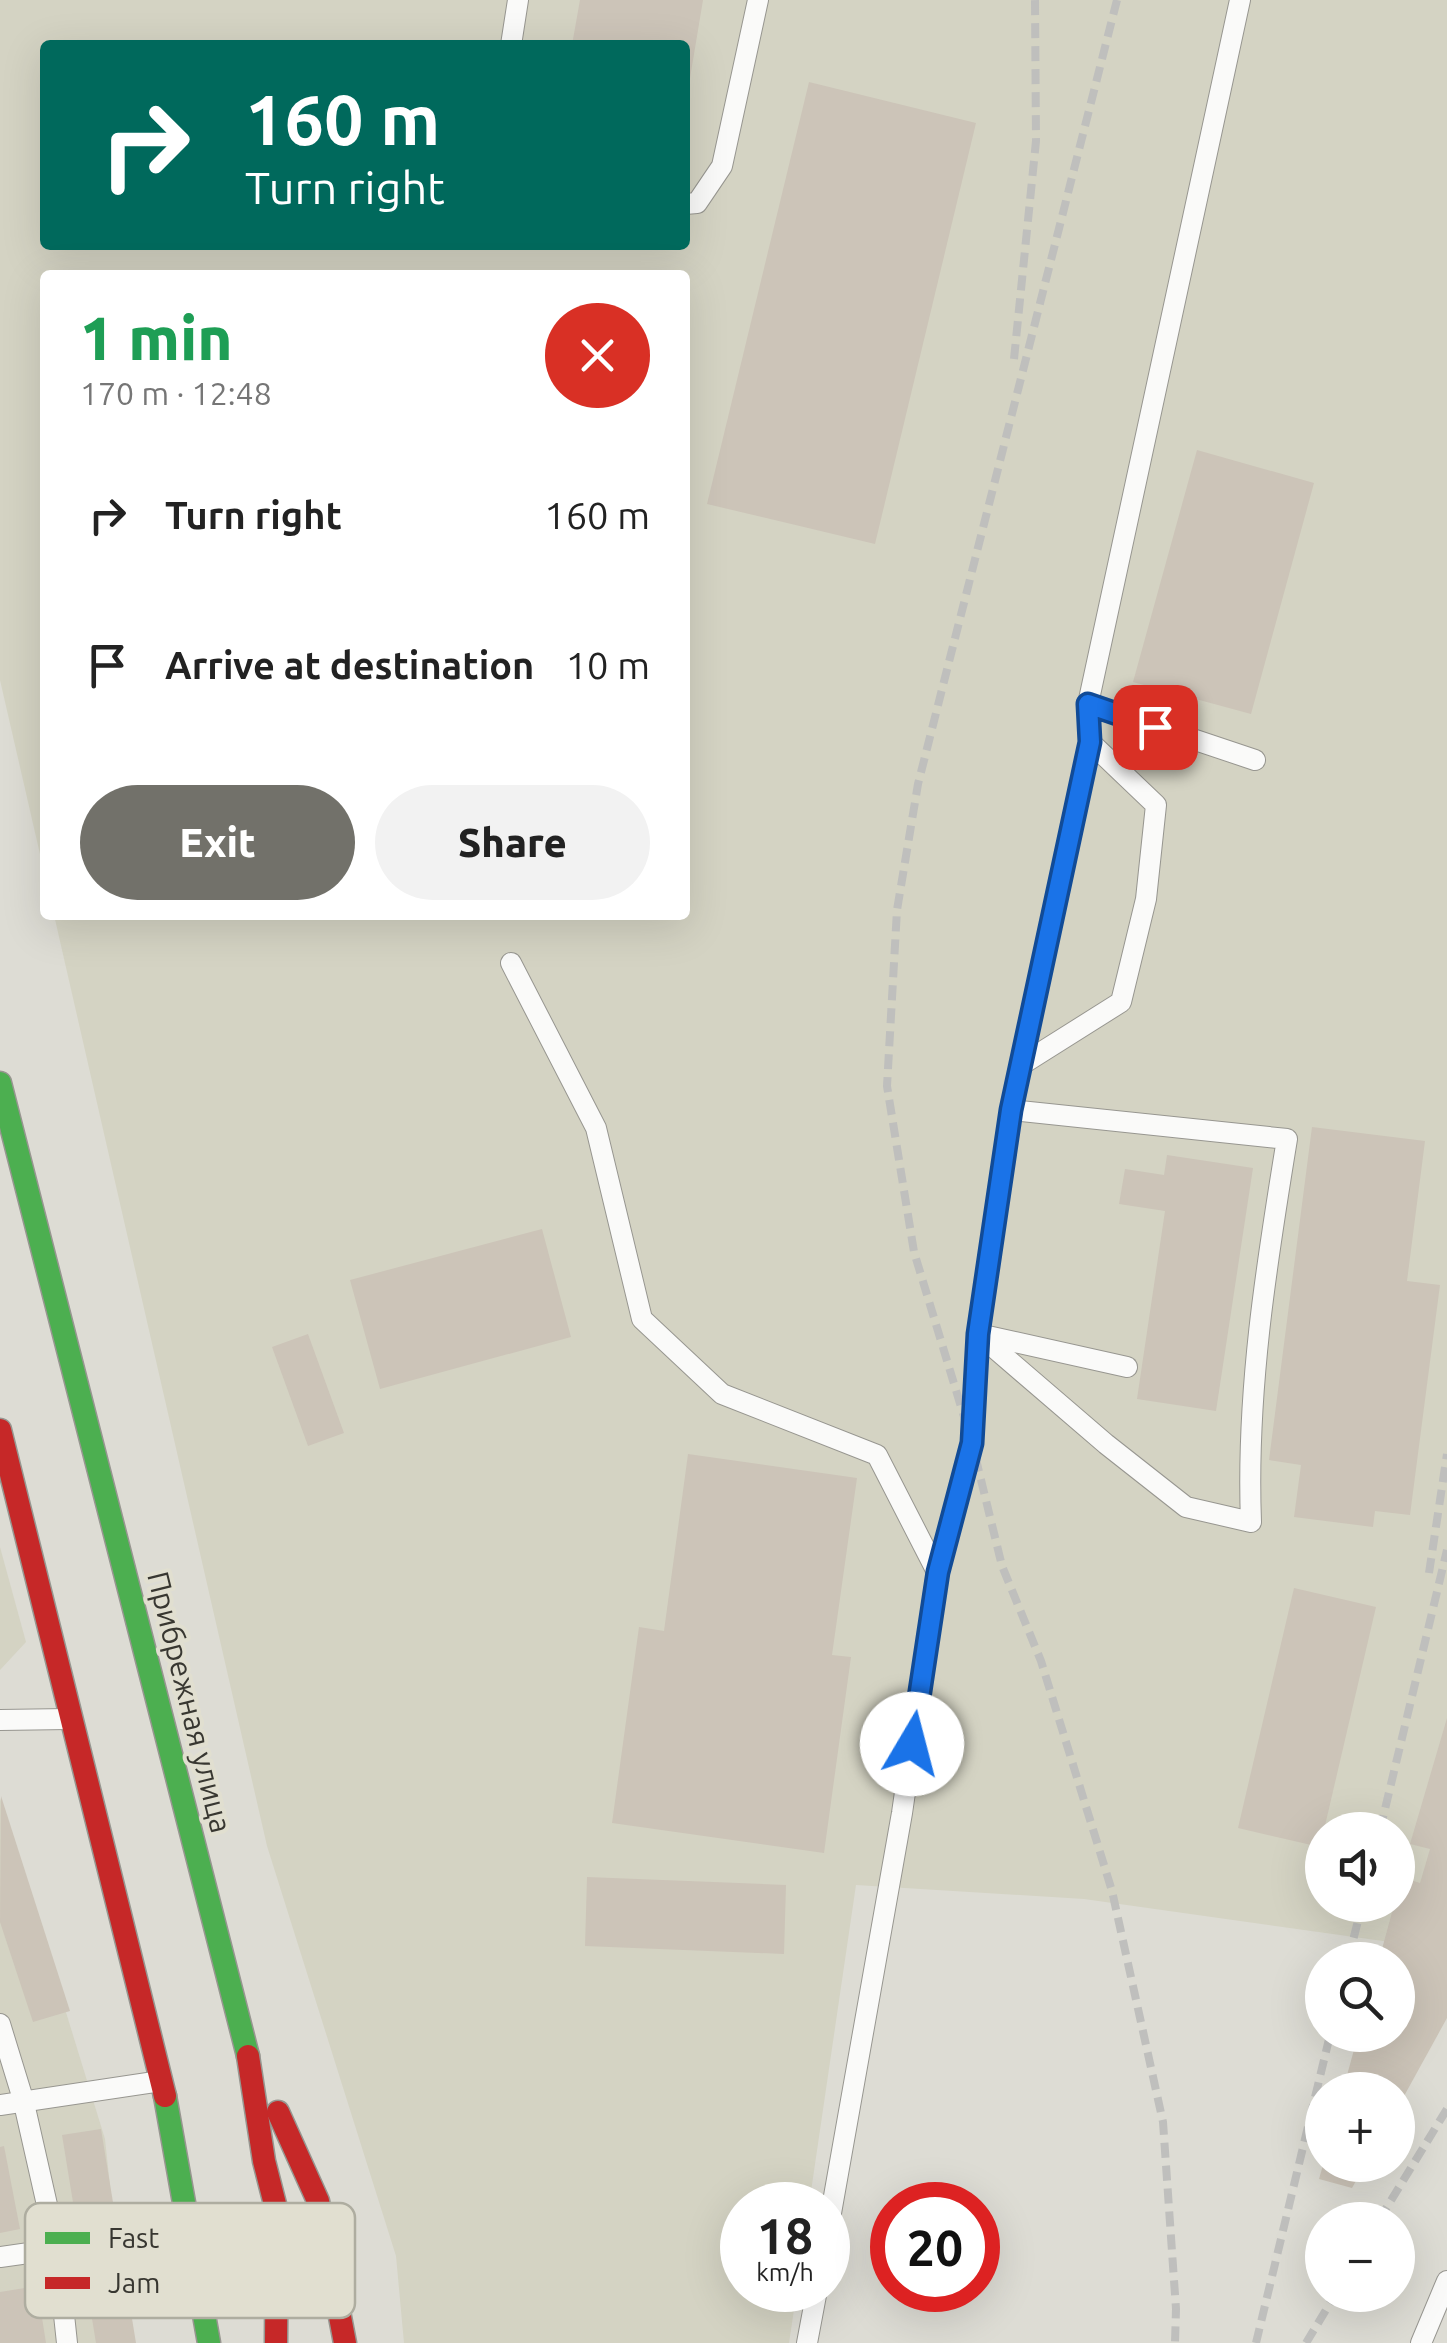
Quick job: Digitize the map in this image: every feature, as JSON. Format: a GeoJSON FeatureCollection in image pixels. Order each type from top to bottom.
{"type":"FeatureCollection","features":[{"type":"Feature","properties":{"kind":"main road","name":"Прибрежная улица"},"geometry":{"type":"LineString","coordinates":[[0,1083],[246,2041],[264,2162],[275,2203]]}},
{"type":"Feature","properties":{"kind":"main road"},"geometry":{"type":"LineString","coordinates":[[0,1430],[187,2174],[191,2203]]}},
{"type":"Feature","properties":{"kind":"main road"},"geometry":{"type":"LineString","coordinates":[[246,2041],[318,2203]]}},
{"type":"Feature","properties":{"kind":"main road"},"geometry":{"type":"LineString","coordinates":[[241,2179],[264,2162]]}},
{"type":"Feature","properties":{"kind":"main road"},"geometry":{"type":"LineString","coordinates":[[206,2318],[209,2343]]}},
{"type":"Feature","properties":{"kind":"main road","name":"Прибрежная улица"},"geometry":{"type":"LineString","coordinates":[[276,2318],[276,2343]]}},
{"type":"Feature","properties":{"kind":"main road"},"geometry":{"type":"LineString","coordinates":[[340,2318],[345,2343]]}},
{"type":"Feature","properties":{"kind":"lane"},"geometry":{"type":"LineString","coordinates":[[512,40],[518,0]]}},
{"type":"Feature","properties":{"kind":"lane"},"geometry":{"type":"LineString","coordinates":[[690,204],[697,203],[722,166],[758,0]]}},
{"type":"Feature","properties":{"kind":"lane"},"geometry":{"type":"LineString","coordinates":[[837,2182],[902,1813],[938,1572],[972,1443],[978,1334],[1011,1110],[1090,742],[1088,704],[1240,0]]}},
{"type":"Feature","properties":{"kind":"lane"},"geometry":{"type":"LineString","coordinates":[[1088,704],[1255,760]]}},
{"type":"Feature","properties":{"kind":"lane"},"geometry":{"type":"LineString","coordinates":[[1021,1065],[1120,1002],[1146,900],[1156,805],[1090,742]]}},
{"type":"Feature","properties":{"kind":"lane"},"geometry":{"type":"LineString","coordinates":[[511,962],[596,1128],[642,1319],[722,1394],[877,1455],[938,1572]]}},
{"type":"Feature","properties":{"kind":"lane"},"geometry":{"type":"LineString","coordinates":[[978,1334],[1186,1507],[1251,1522],[1248,1447],[1266,1269],[1287,1139],[1011,1110]]}},
{"type":"Feature","properties":{"kind":"lane"},"geometry":{"type":"LineString","coordinates":[[978,1334],[1127,1367]]}},
{"type":"Feature","properties":{"kind":"lane"},"geometry":{"type":"LineString","coordinates":[[0,1720],[70,1718]]}},
{"type":"Feature","properties":{"kind":"lane"},"geometry":{"type":"LineString","coordinates":[[0,2024],[24,2099],[47,2203]]}},
{"type":"Feature","properties":{"kind":"lane"},"geometry":{"type":"LineString","coordinates":[[0,2104],[162,2081]]}},
{"type":"Feature","properties":{"kind":"lane"},"geometry":{"type":"LineString","coordinates":[[0,2257],[25,2253]]}},
{"type":"Feature","properties":{"kind":"lane"},"geometry":{"type":"LineString","coordinates":[[1421,2343],[1447,2280]]}},
{"type":"Feature","properties":{"kind":"lane"},"geometry":{"type":"LineString","coordinates":[[807,2343],[813,2312]]}},
{"type":"Feature","properties":{"kind":"lane"},"geometry":{"type":"LineString","coordinates":[[65,2318],[68,2343]]}},
{"type":"Feature","properties":{"kind":"shaded area"},"geometry":{"type":"Polygon","coordinates":[[[0,0],[1447,0],[1447,1950],[1415,1946],[1415,1942],[1390,1942],[1084,1899],[856,1885],[812,2182],[720,2182],[720,2312],[794,2312],[789,2343],[404,2343],[396,2256],[267,1846],[55,920],[690,920],[690,270],[40,270],[40,854],[0,680],[0,0]]]}},
{"type":"Feature","properties":{"kind":"shaded area"},"geometry":{"type":"Polygon","coordinates":[[[0,1547],[26,1642],[0,1670],[0,1547]]]}},
{"type":"Feature","properties":{"kind":"shaded area"},"geometry":{"type":"Polygon","coordinates":[[[0,1798],[105,2139],[112,2203],[25,2203],[25,2318],[124,2318],[127,2343],[0,2343],[0,1798]]]}},
{"type":"Feature","properties":{"kind":"building"},"geometry":{"type":"Polygon","coordinates":[[[580,0],[703,0],[690,78],[690,40],[573,40],[580,0]]]}},
{"type":"Feature","properties":{"kind":"building"},"geometry":{"type":"Polygon","coordinates":[[[809,82],[976,123],[875,544],[707,504],[809,82]]]}},
{"type":"Feature","properties":{"kind":"building"},"geometry":{"type":"Polygon","coordinates":[[[1197,450],[1314,483],[1251,714],[1133,682],[1197,450]]]}},
{"type":"Feature","properties":{"kind":"building"},"geometry":{"type":"Polygon","coordinates":[[[1312,1127],[1425,1141],[1407,1281],[1440,1285],[1410,1515],[1375,1511],[1373,1527],[1294,1517],[1301,1465],[1269,1460],[1312,1127]]]}},
{"type":"Feature","properties":{"kind":"building"},"geometry":{"type":"Polygon","coordinates":[[[1167,1155],[1253,1168],[1216,1411],[1137,1399],[1165,1211],[1119,1204],[1125,1169],[1164,1175],[1167,1155]]]}},
{"type":"Feature","properties":{"kind":"building"},"geometry":{"type":"Polygon","coordinates":[[[542,1229],[571,1337],[380,1389],[350,1280],[542,1229]]]}},
{"type":"Feature","properties":{"kind":"building"},"geometry":{"type":"Polygon","coordinates":[[[308,1334],[344,1433],[308,1446],[272,1347],[308,1334]]]}},
{"type":"Feature","properties":{"kind":"building"},"geometry":{"type":"Polygon","coordinates":[[[688,1454],[857,1478],[832,1655],[851,1657],[824,1853],[612,1823],[639,1627],[664,1631],[688,1454]]]}},
{"type":"Feature","properties":{"kind":"building"},"geometry":{"type":"Polygon","coordinates":[[[1294,1588],[1376,1607],[1328,1812],[1305,1812],[1305,1844],[1238,1828],[1294,1588]]]}},
{"type":"Feature","properties":{"kind":"building"},"geometry":{"type":"Polygon","coordinates":[[[1447,1718],[1447,2018],[1415,2076],[1415,2072],[1348,2072],[1353,2052],[1415,2052],[1415,1942],[1384,1942],[1389,1922],[1415,1922],[1415,1881],[1420,1883],[1430,1849],[1415,1845],[1415,1827],[1447,1718]]]}},
{"type":"Feature","properties":{"kind":"building"},"geometry":{"type":"Polygon","coordinates":[[[1,1796],[70,2011],[33,2022],[0,1922],[1,1796]]]}},
{"type":"Feature","properties":{"kind":"building"},"geometry":{"type":"Polygon","coordinates":[[[587,1877],[786,1885],[784,1954],[585,1946],[587,1877]]]}},
{"type":"Feature","properties":{"kind":"building"},"geometry":{"type":"Polygon","coordinates":[[[101,2129],[113,2203],[73,2203],[62,2135],[101,2129]]]}},
{"type":"Feature","properties":{"kind":"building"},"geometry":{"type":"Polygon","coordinates":[[[4,2146],[20,2229],[0,2233],[0,2147],[4,2146]]]}},
{"type":"Feature","properties":{"kind":"building"},"geometry":{"type":"Polygon","coordinates":[[[1330,2182],[1355,2182],[1352,2188],[1330,2182]]]}},
{"type":"Feature","properties":{"kind":"building"},"geometry":{"type":"Polygon","coordinates":[[[25,2288],[25,2318],[42,2318],[46,2343],[0,2343],[0,2292],[25,2288]]]}},
{"type":"Feature","properties":{"kind":"building"},"geometry":{"type":"Polygon","coordinates":[[[92,2318],[132,2318],[136,2343],[96,2343],[92,2318]]]}},
{"type":"Feature","properties":{"kind":"railway"},"geometry":{"type":"LineString","coordinates":[[1014,359],[1036,141],[1035,0]]}},
{"type":"Feature","properties":{"kind":"railway"},"geometry":{"type":"LineString","coordinates":[[1117,0],[918,784],[897,910],[887,1086],[914,1252],[972,1443],[1002,1566],[1041,1661],[1112,1891],[1163,2122],[1175,2343]]}},
{"type":"Feature","properties":{"kind":"railway"},"geometry":{"type":"LineString","coordinates":[[1429,1573],[1447,1454]]}},
{"type":"Feature","properties":{"kind":"railway"},"geometry":{"type":"LineString","coordinates":[[1384,1812],[1447,1550]]}},
{"type":"Feature","properties":{"kind":"railway"},"geometry":{"type":"LineString","coordinates":[[1353,1942],[1358,1922]]}},
{"type":"Feature","properties":{"kind":"railway"},"geometry":{"type":"LineString","coordinates":[[1256,2343],[1326,2052]]}},
{"type":"Feature","properties":{"kind":"railway"},"geometry":{"type":"LineString","coordinates":[[1390,2202],[1447,2109]]}},
{"type":"Feature","properties":{"kind":"railway"},"geometry":{"type":"LineString","coordinates":[[1306,2343],[1325,2312]]}},
{"type":"Feature","properties":{"kind":"traffic: fast"},"geometry":{"type":"LineString","coordinates":[[0,1083],[248,2056]]}},
{"type":"Feature","properties":{"kind":"traffic: fast"},"geometry":{"type":"LineString","coordinates":[[165,2096],[184,2203]]}},
{"type":"Feature","properties":{"kind":"traffic: fast"},"geometry":{"type":"LineString","coordinates":[[205,2318],[209,2343]]}},
{"type":"Feature","properties":{"kind":"traffic: jam"},"geometry":{"type":"LineString","coordinates":[[0,1430],[165,2096]]}},
{"type":"Feature","properties":{"kind":"traffic: jam"},"geometry":{"type":"LineString","coordinates":[[248,2056],[264,2161],[275,2203]]}},
{"type":"Feature","properties":{"kind":"traffic: jam"},"geometry":{"type":"LineString","coordinates":[[278,2112],[318,2203]]}},
{"type":"Feature","properties":{"kind":"traffic: jam"},"geometry":{"type":"LineString","coordinates":[[276,2318],[276,2343]]}},
{"type":"Feature","properties":{"kind":"traffic: jam"},"geometry":{"type":"LineString","coordinates":[[340,2318],[345,2343]]}},
{"type":"Feature","properties":{"kind":"route"},"geometry":{"type":"LineString","coordinates":[[912,1744],[938,1572],[972,1443],[978,1334],[1011,1110],[1090,742],[1088,704],[1155,727]]}}]}
